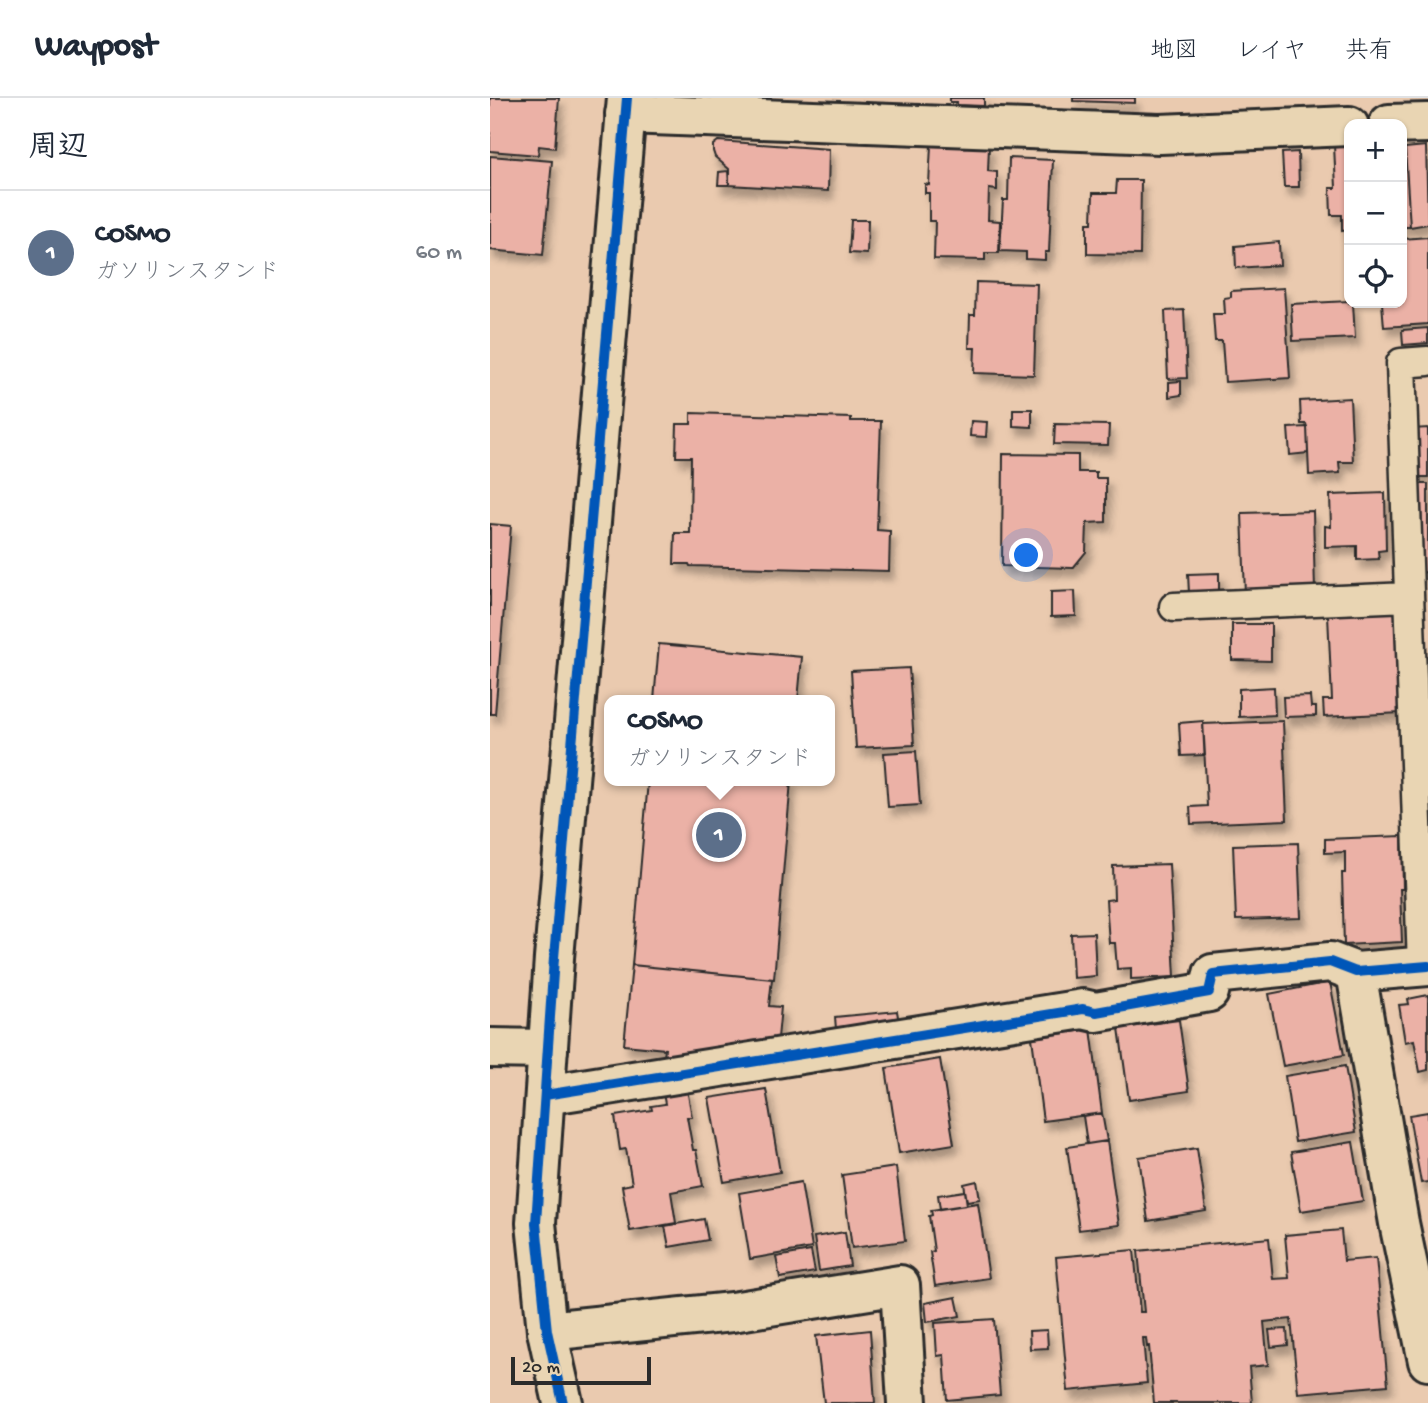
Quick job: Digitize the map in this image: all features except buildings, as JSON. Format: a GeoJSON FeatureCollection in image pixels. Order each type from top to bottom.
{"type":"FeatureCollection","features":[{"type":"Feature","properties":{"kind":"street"},"geometry":{"type":"LineString","coordinates":[[563,1403],[547,1331],[536,1223],[554,957],[626,106],[1160,134],[1344,126]]}},
{"type":"Feature","properties":{"kind":"street"},"geometry":{"type":"LineString","coordinates":[[1407,123],[1428,122]]}},
{"type":"Feature","properties":{"kind":"street"},"geometry":{"type":"LineString","coordinates":[[545,1095],[1083,1009],[1096,1012],[1184,997],[1209,992],[1213,974],[1330,962],[1356,972],[1425,966]]}},
{"type":"Feature","properties":{"kind":"street"},"geometry":{"type":"LineString","coordinates":[[1356,972],[1399,1223],[1426,1346]]}},
{"type":"Feature","properties":{"kind":"street"},"geometry":{"type":"LineString","coordinates":[[490,1048],[548,1049]]}},
{"type":"Feature","properties":{"kind":"street"},"geometry":{"type":"LineString","coordinates":[[547,1331],[732,1312],[900,1285],[907,1403]]}},
{"type":"Feature","properties":{"kind":"lane"},"geometry":{"type":"LineString","coordinates":[[1425,966],[1401,363],[1428,361]]}},
{"type":"Feature","properties":{"kind":"lane"},"geometry":{"type":"LineString","coordinates":[[1174,607],[1409,597]]}},
{"type":"Feature","properties":{"kind":"cycle path"},"geometry":{"type":"LineString","coordinates":[[563,1403],[547,1331],[536,1223],[554,958],[627,98]]}},
{"type":"Feature","properties":{"kind":"cycle path"},"geometry":{"type":"LineString","coordinates":[[545,1095],[1083,1009],[1096,1012],[1209,992],[1213,974],[1330,962],[1356,972],[1428,966]]}},
{"type":"Feature","properties":{"kind":"place","name":"COSMO"},"geometry":{"type":"Point","coordinates":[719,835]}}]}
